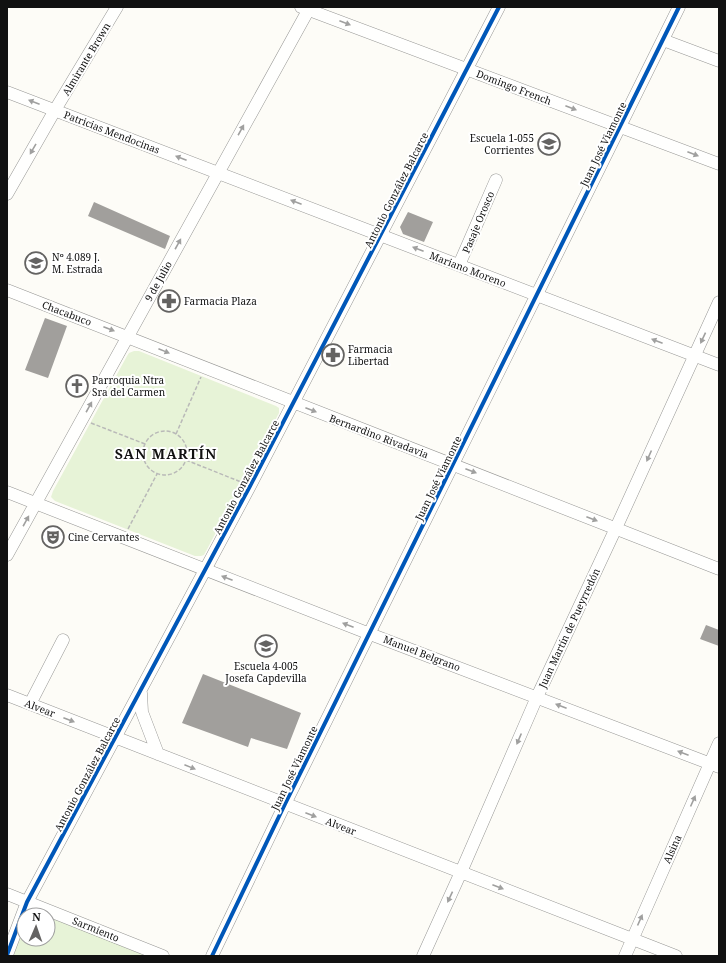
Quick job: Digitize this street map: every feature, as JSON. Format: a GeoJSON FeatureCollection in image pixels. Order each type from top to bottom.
{"type":"FeatureCollection","features":[{"type":"Feature","properties":{"kind":"street","name":"Almirante Brown"},"geometry":{"type":"LineString","coordinates":[[7,194],[55,110],[117,7]]}},
{"type":"Feature","properties":{"kind":"street","name":"Antonio González Balcarce"},"geometry":{"type":"LineString","coordinates":[[7,955],[27,902],[141,692],[294,403],[499,7]]}},
{"type":"Feature","properties":{"kind":"street","name":"Juan José Viamonte"},"geometry":{"type":"LineString","coordinates":[[212,956],[285,804],[679,7]]}},
{"type":"Feature","properties":{"kind":"street","name":"Domingo French"},"geometry":{"type":"LineString","coordinates":[[306,8],[719,164]]}},
{"type":"Feature","properties":{"kind":"street","name":"9 de Julio"},"geometry":{"type":"LineString","coordinates":[[7,555],[128,337],[306,8]]}},
{"type":"Feature","properties":{"kind":"street"},"geometry":{"type":"LineString","coordinates":[[664,40],[719,61]]}},
{"type":"Feature","properties":{"kind":"street","name":"Patricias Mendocinas"},"geometry":{"type":"LineString","coordinates":[[7,92],[218,172]]}},
{"type":"Feature","properties":{"kind":"street","name":"Mariano Moreno"},"geometry":{"type":"LineString","coordinates":[[218,172],[719,365]]}},
{"type":"Feature","properties":{"kind":"street","name":"Pasaje Orosco"},"geometry":{"type":"LineString","coordinates":[[459,265],[496,180]]}},
{"type":"Feature","properties":{"kind":"street","name":"Chacabuco"},"geometry":{"type":"LineString","coordinates":[[7,290],[128,337]]}},
{"type":"Feature","properties":{"kind":"street","name":"Juan Martín de Pueyrredón"},"geometry":{"type":"LineString","coordinates":[[423,956],[537,697],[719,302]]}},
{"type":"Feature","properties":{"kind":"street","name":"Bernardino Rivadavia"},"geometry":{"type":"LineString","coordinates":[[128,337],[616,528],[719,570]]}},
{"type":"Feature","properties":{"kind":"street","name":"Manuel Belgrano"},"geometry":{"type":"LineString","coordinates":[[7,492],[370,634],[714,765]]}},
{"type":"Feature","properties":{"kind":"street"},"geometry":{"type":"LineString","coordinates":[[30,704],[63,640]]}},
{"type":"Feature","properties":{"kind":"street"},"geometry":{"type":"LineString","coordinates":[[141,692],[142,712],[158,754]]}},
{"type":"Feature","properties":{"kind":"street","name":"Alvear"},"geometry":{"type":"LineString","coordinates":[[7,695],[676,956]]}},
{"type":"Feature","properties":{"kind":"street","name":"Alsina"},"geometry":{"type":"LineString","coordinates":[[625,956],[714,765],[719,743]]}},
{"type":"Feature","properties":{"kind":"street","name":"Sarmiento"},"geometry":{"type":"LineString","coordinates":[[7,894],[163,956]]}},
{"type":"Feature","properties":{"kind":"path"},"geometry":{"type":"LineString","coordinates":[[176,434],[205,368]]}},
{"type":"Feature","properties":{"kind":"path"},"geometry":{"type":"LineString","coordinates":[[82,420],[144,444]]}},
{"type":"Feature","properties":{"kind":"path"},"geometry":{"type":"LineString","coordinates":[[166,431],[176,434],[186,445],[186,460],[180,469],[172,474],[157,474],[148,468],[144,459],[144,444],[155,433],[166,431]]}},
{"type":"Feature","properties":{"kind":"path"},"geometry":{"type":"LineString","coordinates":[[186,460],[250,486]]}},
{"type":"Feature","properties":{"kind":"path"},"geometry":{"type":"LineString","coordinates":[[124,538],[157,474]]}},
{"type":"Feature","properties":{"kind":"green space"},"geometry":{"type":"Polygon","coordinates":[[[139,351],[279,408],[279,413],[204,555],[195,556],[55,501],[51,497],[127,356],[129,353],[139,351]]]}},
{"type":"Feature","properties":{"kind":"green space"},"geometry":{"type":"Polygon","coordinates":[[[56,919],[147,956],[12,956],[16,945],[16,947],[56,947],[56,919]]]}},
{"type":"Feature","properties":{"kind":"building"},"geometry":{"type":"Polygon","coordinates":[[[94,202],[170,236],[165,249],[88,216],[94,202]]]}},
{"type":"Feature","properties":{"kind":"building"},"geometry":{"type":"Polygon","coordinates":[[[408,212],[433,222],[424,242],[403,234],[400,227],[408,212]]]}},
{"type":"Feature","properties":{"kind":"building"},"geometry":{"type":"Polygon","coordinates":[[[45,318],[67,326],[48,378],[25,370],[45,318]]]}},
{"type":"Feature","properties":{"kind":"building"},"geometry":{"type":"Polygon","coordinates":[[[706,625],[719,630],[719,646],[700,639],[706,625]]]}},
{"type":"Feature","properties":{"kind":"building"},"geometry":{"type":"Polygon","coordinates":[[[203,674],[301,713],[287,749],[251,738],[248,747],[182,723],[203,674]]]}},
{"type":"Feature","properties":{"kind":"cycle path"},"geometry":{"type":"LineString","coordinates":[[7,955],[27,902],[250,486],[499,7]]}},
{"type":"Feature","properties":{"kind":"cycle path"},"geometry":{"type":"LineString","coordinates":[[212,956],[285,804],[679,7]]}},
{"type":"Feature","properties":{"kind":"place","name":"Escuela 1-055 Corrientes"},"geometry":{"type":"Point","coordinates":[549,144]}},
{"type":"Feature","properties":{"kind":"place","name":"Nº 4.089 J. M. Estrada"},"geometry":{"type":"Point","coordinates":[36,263]}},
{"type":"Feature","properties":{"kind":"place","name":"Farmacia Plaza"},"geometry":{"type":"Point","coordinates":[169,301]}},
{"type":"Feature","properties":{"kind":"place","name":"Farmacia Libertad"},"geometry":{"type":"Point","coordinates":[333,355]}},
{"type":"Feature","properties":{"kind":"place","name":"Parroquia Ntra Sra del Carmen"},"geometry":{"type":"Point","coordinates":[77,386]}},
{"type":"Feature","properties":{"kind":"place","name":"Cine Cervantes"},"geometry":{"type":"Point","coordinates":[53,537]}},
{"type":"Feature","properties":{"kind":"place","name":"Escuela 4-005 Josefa Capdevilla"},"geometry":{"type":"Point","coordinates":[266,646]}},
{"type":"Feature","properties":{"kind":"district","name":"SAN MARTÍN"},"geometry":{"type":"Point","coordinates":[166,454]}}]}
